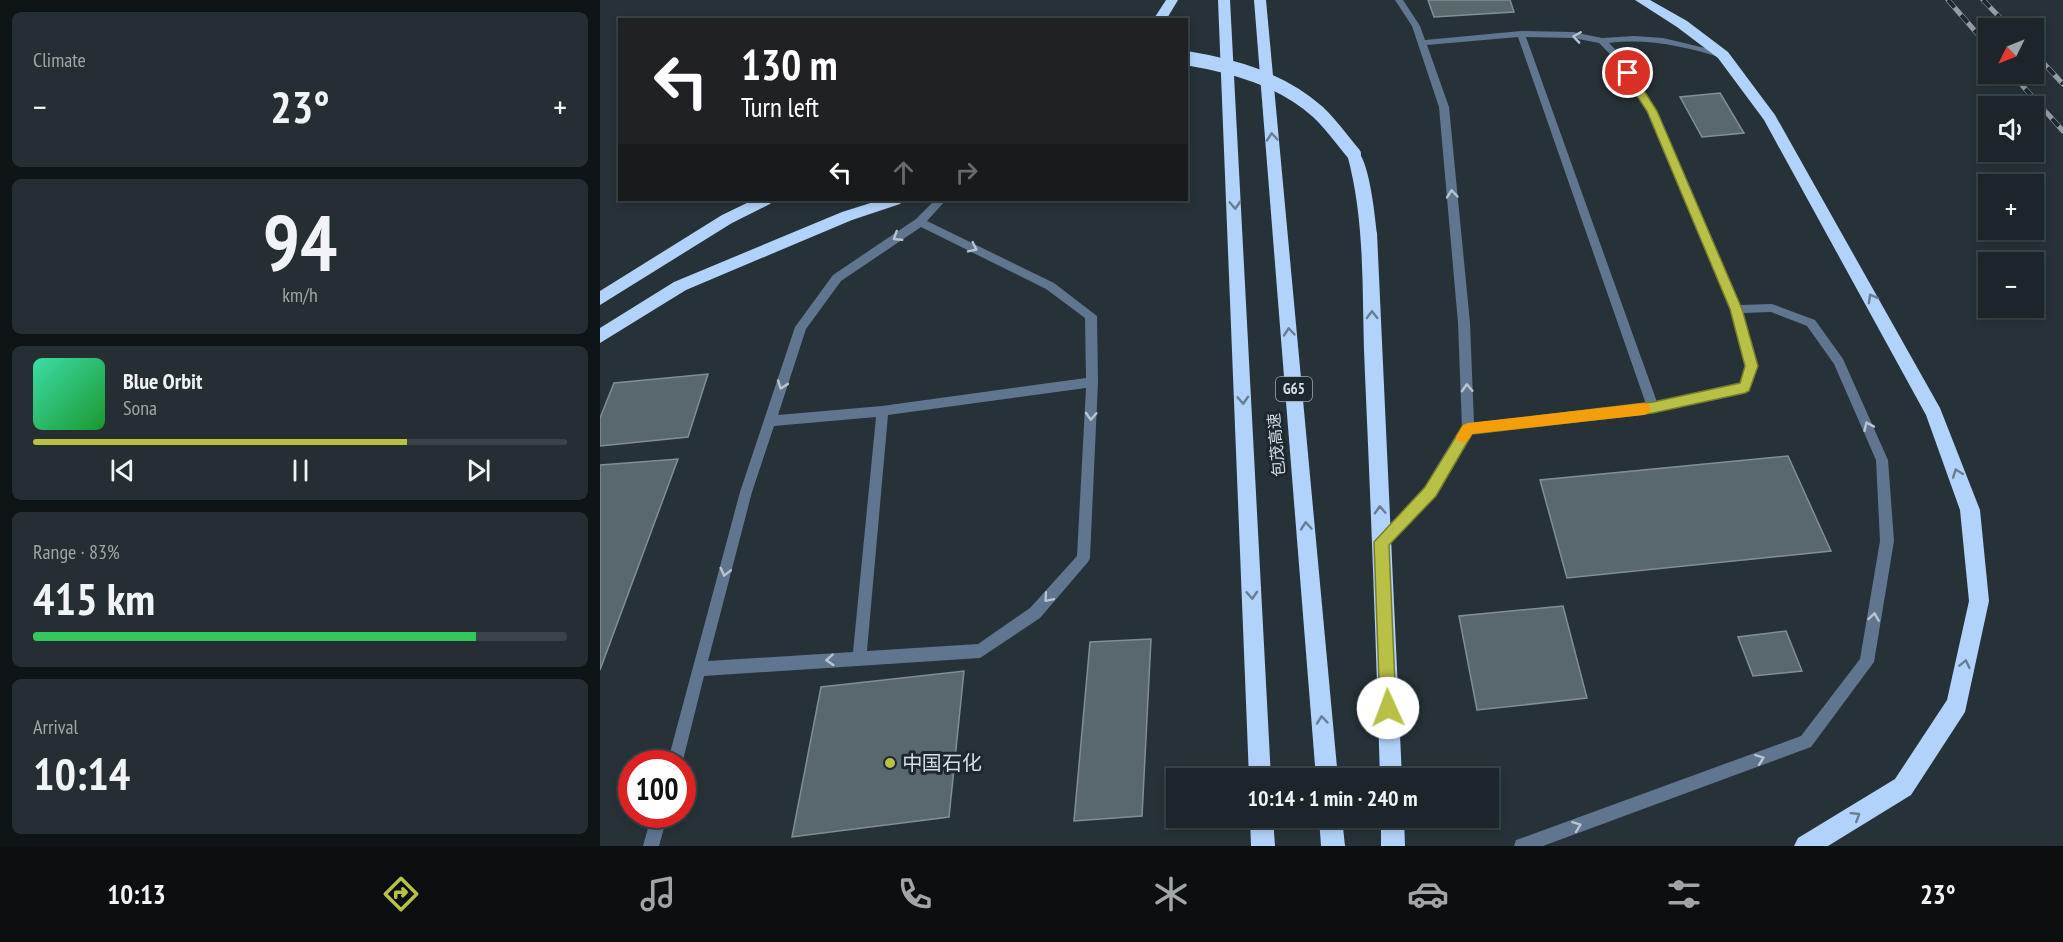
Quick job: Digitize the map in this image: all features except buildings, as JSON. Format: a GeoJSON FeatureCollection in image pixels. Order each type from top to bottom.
{"type":"FeatureCollection","features":[{"type":"Feature","properties":{"kind":"highway"},"geometry":{"type":"LineString","coordinates":[[1160,18],[1172,0]]}},
{"type":"Feature","properties":{"kind":"highway","name":"包茂高速"},"geometry":{"type":"LineString","coordinates":[[1224,0],[1260,768]]}},
{"type":"Feature","properties":{"kind":"highway","name":"包茂高速"},"geometry":{"type":"LineString","coordinates":[[1260,0],[1327,768]]}},
{"type":"Feature","properties":{"kind":"highway"},"geometry":{"type":"LineString","coordinates":[[1641,0],[1682,24],[1723,55],[1770,118],[1934,413],[1970,510],[1979,601],[1957,704],[1903,787],[1806,846]]}},
{"type":"Feature","properties":{"kind":"highway"},"geometry":{"type":"LineString","coordinates":[[1188,58],[1238,69],[1288,88],[1319,113],[1354,154],[1364,186],[1371,233],[1372,344],[1391,768]]}},
{"type":"Feature","properties":{"kind":"highway"},"geometry":{"type":"LineString","coordinates":[[600,299],[728,219],[763,201]]}},
{"type":"Feature","properties":{"kind":"highway"},"geometry":{"type":"LineString","coordinates":[[600,336],[680,286],[847,216],[892,201]]}},
{"type":"Feature","properties":{"kind":"highway"},"geometry":{"type":"LineString","coordinates":[[1262,828],[1263,845]]}},
{"type":"Feature","properties":{"kind":"highway"},"geometry":{"type":"LineString","coordinates":[[1332,828],[1333,844]]}},
{"type":"Feature","properties":{"kind":"lane"},"geometry":{"type":"LineString","coordinates":[[1381,542],[1431,492],[1468,429],[1464,323],[1444,107],[1416,26],[1399,0]]}},
{"type":"Feature","properties":{"kind":"lane"},"geometry":{"type":"LineString","coordinates":[[1422,43],[1521,34],[1573,35],[1602,41],[1629,37],[1670,40],[1723,55]]}},
{"type":"Feature","properties":{"kind":"lane"},"geometry":{"type":"LineString","coordinates":[[1521,34],[1653,408]]}},
{"type":"Feature","properties":{"kind":"lane"},"geometry":{"type":"LineString","coordinates":[[1468,429],[1653,408],[1745,387],[1752,366],[1736,309],[1652,111],[1615,54],[1602,41]]}},
{"type":"Feature","properties":{"kind":"lane"},"geometry":{"type":"LineString","coordinates":[[678,750],[746,492],[801,327],[837,278],[920,222],[940,201]]}},
{"type":"Feature","properties":{"kind":"lane"},"geometry":{"type":"LineString","coordinates":[[700,669],[980,651],[1035,613],[1083,558],[1092,382],[1091,316],[1050,286],[920,222]]}},
{"type":"Feature","properties":{"kind":"lane"},"geometry":{"type":"LineString","coordinates":[[1522,846],[1806,742],[1867,662],[1887,541],[1882,460],[1839,362],[1811,323],[1772,308],[1736,309]]}},
{"type":"Feature","properties":{"kind":"lane"},"geometry":{"type":"LineString","coordinates":[[770,421],[882,411],[1092,382]]}},
{"type":"Feature","properties":{"kind":"lane"},"geometry":{"type":"LineString","coordinates":[[859,658],[882,411]]}},
{"type":"Feature","properties":{"kind":"lane"},"geometry":{"type":"LineString","coordinates":[[651,846],[656,828]]}},
{"type":"Feature","properties":{"kind":"railway"},"geometry":{"type":"LineString","coordinates":[[1948,0],[1978,34]]}},
{"type":"Feature","properties":{"kind":"railway"},"geometry":{"type":"LineString","coordinates":[[1983,0],[2000,18]]}},
{"type":"Feature","properties":{"kind":"railway"},"geometry":{"type":"LineString","coordinates":[[2044,64],[2063,84]]}},
{"type":"Feature","properties":{"kind":"railway"},"geometry":{"type":"LineString","coordinates":[[2021,84],[2063,131]]}},
{"type":"Feature","properties":{"kind":"slow traffic"},"geometry":{"type":"LineString","coordinates":[[1463,437],[1468,429],[1644,409]]}},
{"type":"Feature","properties":{"kind":"place","name":"中国石化"},"geometry":{"type":"Point","coordinates":[890,763]}},
{"type":"Feature","properties":{"kind":"route"},"geometry":{"type":"LineString","coordinates":[[1388,708],[1381,542],[1431,492],[1468,429],[1653,408],[1745,387],[1752,366],[1736,309],[1652,111],[1628,73]]}}]}
